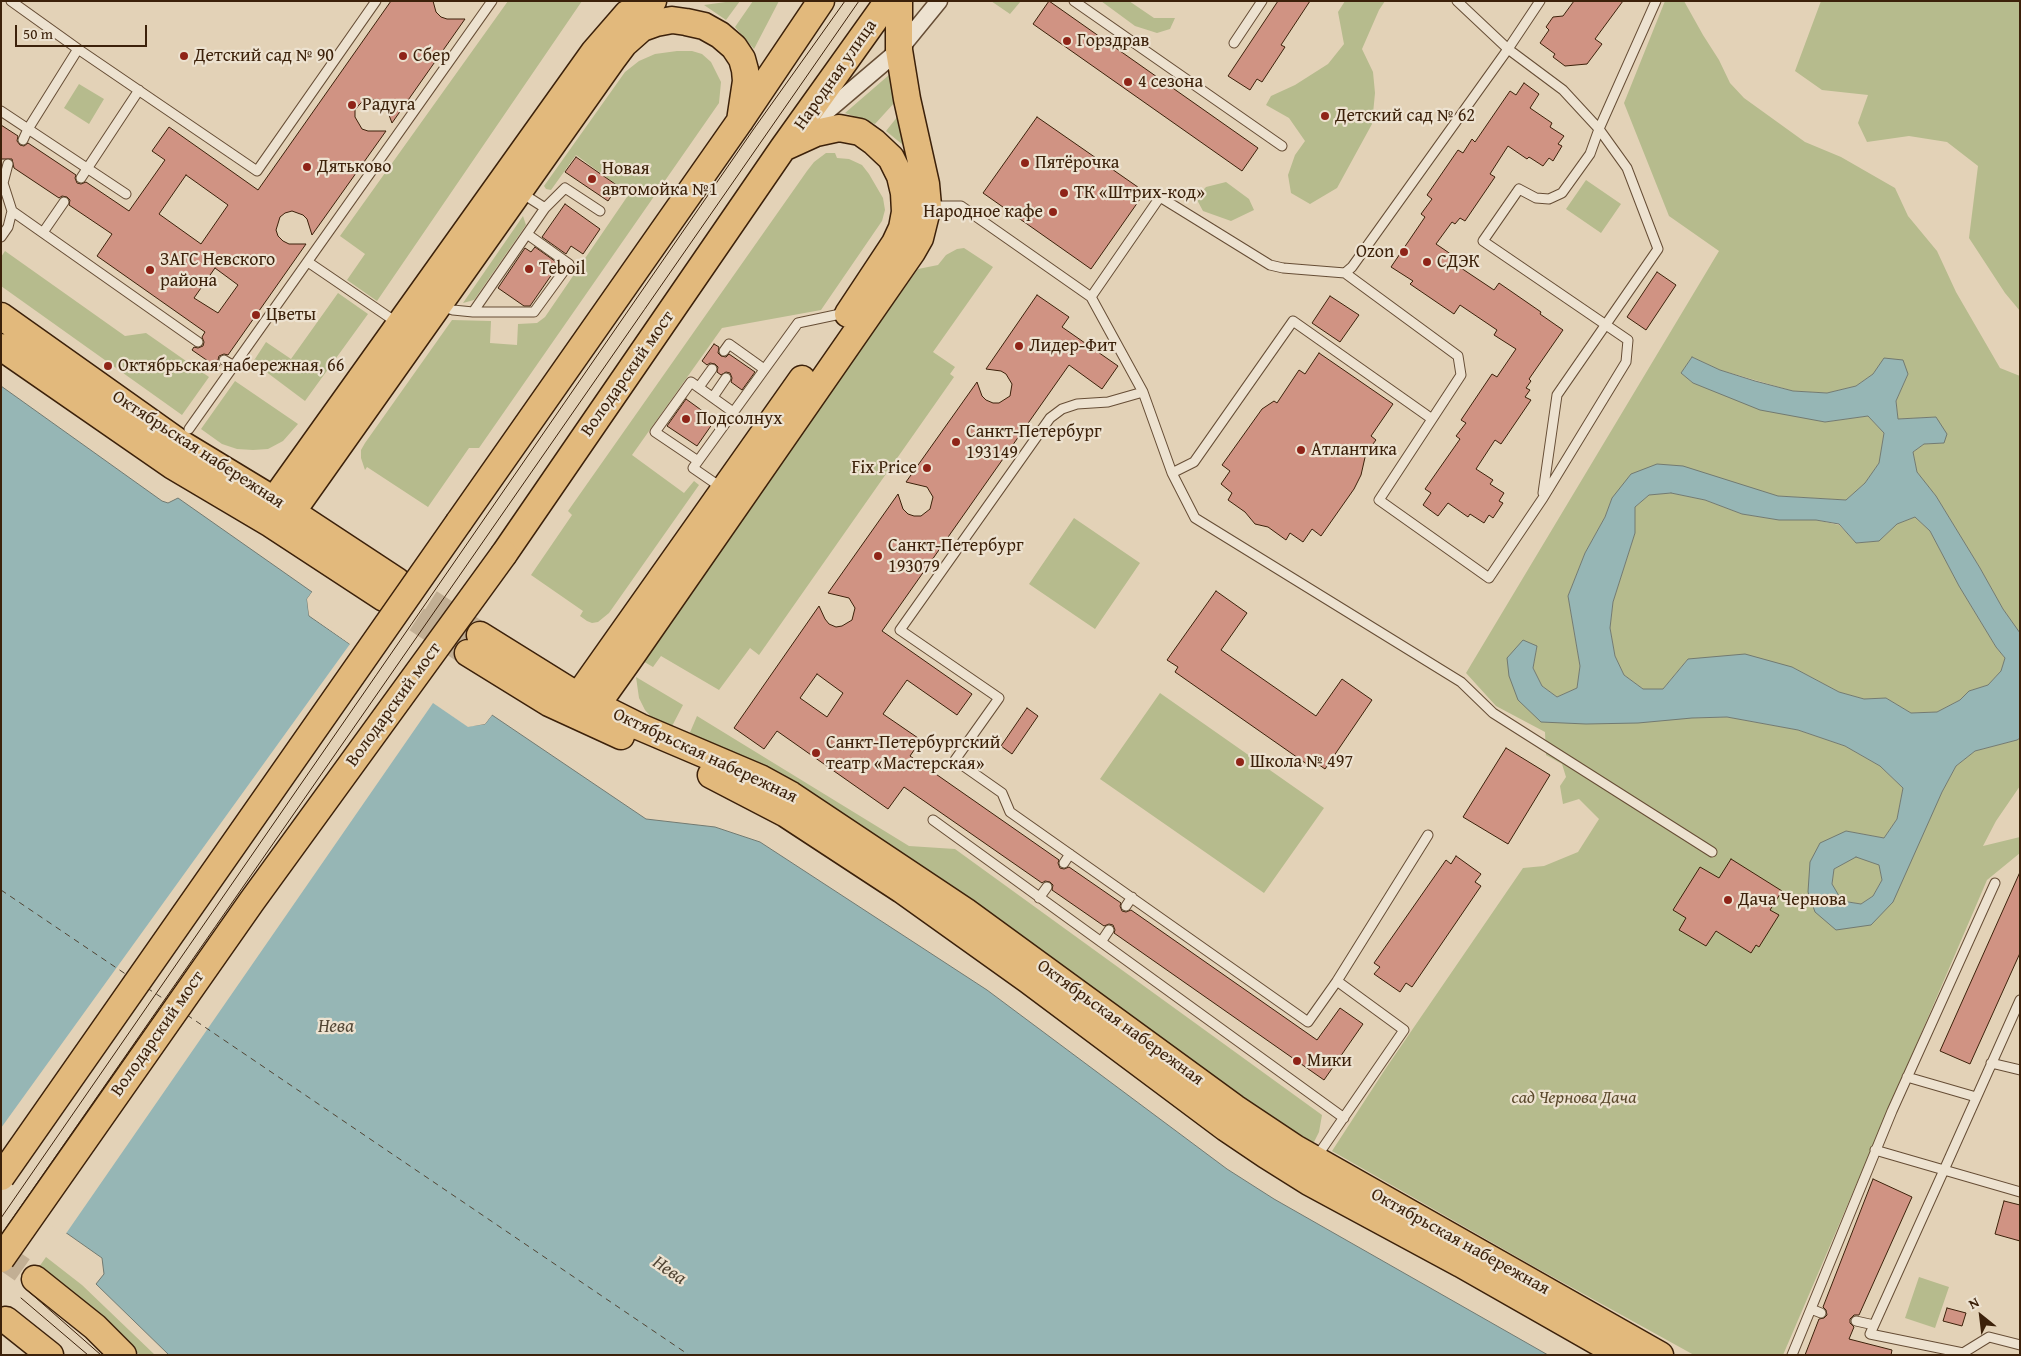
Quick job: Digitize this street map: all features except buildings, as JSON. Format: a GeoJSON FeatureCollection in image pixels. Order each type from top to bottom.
{"type":"FeatureCollection","features":[{"type":"Feature","properties":{"kind":"main road"},"geometry":{"type":"LineString","coordinates":[[1,1177],[740,121],[821,1]]}},
{"type":"Feature","properties":{"kind":"main road","name":"Народная улица"},"geometry":{"type":"LineString","coordinates":[[783,148],[888,1]]}},
{"type":"Feature","properties":{"kind":"main road"},"geometry":{"type":"LineString","coordinates":[[585,707],[912,252],[920,238],[928,206],[926,184],[907,99],[899,50],[900,1]]}},
{"type":"Feature","properties":{"kind":"main road"},"geometry":{"type":"LineString","coordinates":[[276,512],[511,186],[624,44],[642,11],[656,23],[672,20],[704,26],[720,35],[734,48],[742,59],[746,81],[740,121]]}},
{"type":"Feature","properties":{"kind":"main road"},"geometry":{"type":"LineString","coordinates":[[585,707],[724,490],[850,311],[895,243],[902,228],[905,212],[904,193],[900,176],[891,158],[860,132],[839,128],[816,133],[783,148]]}},
{"type":"Feature","properties":{"kind":"main road","name":"Володарский мост"},"geometry":{"type":"LineString","coordinates":[[1,1259],[241,917],[504,554],[783,148]]}},
{"type":"Feature","properties":{"kind":"main road","name":"Октябрьская набережная"},"geometry":{"type":"LineString","coordinates":[[1,316],[276,512],[390,590]]}},
{"type":"Feature","properties":{"kind":"main road","name":"Октябрьская набережная"},"geometry":{"type":"LineString","coordinates":[[1,347],[172,466],[276,512]]}},
{"type":"Feature","properties":{"kind":"main road","name":"Октябрьская набережная"},"geometry":{"type":"LineString","coordinates":[[474,644],[548,703],[585,707],[640,727],[760,778],[816,811],[965,911],[1235,1108],[1275,1135],[1317,1161],[1660,1355]]}},
{"type":"Feature","properties":{"kind":"main road","name":"Октябрьская набережная"},"geometry":{"type":"LineString","coordinates":[[585,707],[786,814],[830,842],[959,929],[1226,1128],[1309,1182],[1460,1264],[1621,1355]]}},
{"type":"Feature","properties":{"kind":"main road"},"geometry":{"type":"LineString","coordinates":[[35,1279],[95,1327],[123,1355]]}},
{"type":"Feature","properties":{"kind":"main road"},"geometry":{"type":"LineString","coordinates":[[6,1320],[50,1355]]}},
{"type":"Feature","properties":{"kind":"street"},"geometry":{"type":"LineString","coordinates":[[783,148],[899,50],[939,1]]}},
{"type":"Feature","properties":{"kind":"lane"},"geometry":{"type":"LineString","coordinates":[[11,1],[78,50],[257,171],[376,1]]}},
{"type":"Feature","properties":{"kind":"lane"},"geometry":{"type":"LineString","coordinates":[[189,429],[492,1]]}},
{"type":"Feature","properties":{"kind":"lane"},"geometry":{"type":"LineString","coordinates":[[1074,1],[1282,146]]}},
{"type":"Feature","properties":{"kind":"lane"},"geometry":{"type":"LineString","coordinates":[[1234,43],[1262,1]]}},
{"type":"Feature","properties":{"kind":"lane"},"geometry":{"type":"LineString","coordinates":[[1457,1],[1508,49],[1562,90],[1599,129],[1627,168],[1658,249],[1557,395],[1543,498]]}},
{"type":"Feature","properties":{"kind":"lane"},"geometry":{"type":"LineString","coordinates":[[1345,272],[1352,267],[1508,49],[1540,1]]}},
{"type":"Feature","properties":{"kind":"lane"},"geometry":{"type":"LineString","coordinates":[[1091,297],[1160,197],[1270,265],[1283,268],[1345,272],[1458,356],[1461,375],[1379,500],[1489,578],[1543,498],[1626,362],[1628,340],[1483,241],[1519,188],[1536,198],[1549,199],[1562,193],[1590,154],[1599,129],[1656,1]]}},
{"type":"Feature","properties":{"kind":"lane"},"geometry":{"type":"LineString","coordinates":[[23,140],[78,50]]}},
{"type":"Feature","properties":{"kind":"lane"},"geometry":{"type":"LineString","coordinates":[[81,178],[139,90]]}},
{"type":"Feature","properties":{"kind":"lane"},"geometry":{"type":"LineString","coordinates":[[1,111],[126,194]]}},
{"type":"Feature","properties":{"kind":"lane"},"geometry":{"type":"LineString","coordinates":[[1,237],[8,227],[12,211],[2,183],[8,164]]}},
{"type":"Feature","properties":{"kind":"lane"},"geometry":{"type":"LineString","coordinates":[[511,186],[545,208]]}},
{"type":"Feature","properties":{"kind":"lane"},"geometry":{"type":"LineString","coordinates":[[474,312],[545,208],[565,188],[600,211]]}},
{"type":"Feature","properties":{"kind":"lane"},"geometry":{"type":"LineString","coordinates":[[44,231],[64,202]]}},
{"type":"Feature","properties":{"kind":"lane"},"geometry":{"type":"LineString","coordinates":[[928,206],[961,206],[1091,297],[1143,392],[1172,472],[1195,518],[1460,682],[1493,713],[1712,852]]}},
{"type":"Feature","properties":{"kind":"lane"},"geometry":{"type":"LineString","coordinates":[[12,211],[44,231],[198,342]]}},
{"type":"Feature","properties":{"kind":"lane"},"geometry":{"type":"LineString","coordinates":[[430,300],[453,310],[534,312],[569,264],[528,234]]}},
{"type":"Feature","properties":{"kind":"lane"},"geometry":{"type":"LineString","coordinates":[[308,262],[408,330]]}},
{"type":"Feature","properties":{"kind":"lane"},"geometry":{"type":"LineString","coordinates":[[724,490],[693,468],[798,323],[850,311]]}},
{"type":"Feature","properties":{"kind":"lane"},"geometry":{"type":"LineString","coordinates":[[1172,472],[1185,468],[1194,462],[1293,321],[1432,419]]}},
{"type":"Feature","properties":{"kind":"lane"},"geometry":{"type":"LineString","coordinates":[[724,351],[729,344],[741,357],[764,369]]}},
{"type":"Feature","properties":{"kind":"lane"},"geometry":{"type":"LineString","coordinates":[[224,360],[234,366]]}},
{"type":"Feature","properties":{"kind":"lane"},"geometry":{"type":"LineString","coordinates":[[699,388],[712,369]]}},
{"type":"Feature","properties":{"kind":"lane"},"geometry":{"type":"LineString","coordinates":[[713,397],[726,378]]}},
{"type":"Feature","properties":{"kind":"lane"},"geometry":{"type":"LineString","coordinates":[[698,461],[655,432],[691,382],[733,412]]}},
{"type":"Feature","properties":{"kind":"lane"},"geometry":{"type":"LineString","coordinates":[[1143,392],[1108,402],[1077,404],[1062,409],[1050,418],[900,630],[999,698],[955,760],[1002,793],[1010,812],[1308,1022],[1337,981],[1428,835]]}},
{"type":"Feature","properties":{"kind":"lane"},"geometry":{"type":"LineString","coordinates":[[932,820],[1344,1118]]}},
{"type":"Feature","properties":{"kind":"lane"},"geometry":{"type":"LineString","coordinates":[[1064,863],[1070,854]]}},
{"type":"Feature","properties":{"kind":"lane"},"geometry":{"type":"LineString","coordinates":[[1792,1355],[1875,1150],[1995,883]]}},
{"type":"Feature","properties":{"kind":"lane"},"geometry":{"type":"LineString","coordinates":[[1039,898],[1047,886]]}},
{"type":"Feature","properties":{"kind":"lane"},"geometry":{"type":"LineString","coordinates":[[1126,906],[1132,897]]}},
{"type":"Feature","properties":{"kind":"lane"},"geometry":{"type":"LineString","coordinates":[[1101,942],[1109,930]]}},
{"type":"Feature","properties":{"kind":"lane"},"geometry":{"type":"LineString","coordinates":[[1317,1161],[1322,1149],[1404,1030],[1337,981]]}},
{"type":"Feature","properties":{"kind":"lane"},"geometry":{"type":"LineString","coordinates":[[2020,1000],[1870,1334],[1963,1353],[1989,1337],[2020,1345]]}},
{"type":"Feature","properties":{"kind":"lane"},"geometry":{"type":"LineString","coordinates":[[1991,1063],[2020,1070]]}},
{"type":"Feature","properties":{"kind":"lane"},"geometry":{"type":"LineString","coordinates":[[1907,1077],[1976,1097]]}},
{"type":"Feature","properties":{"kind":"lane"},"geometry":{"type":"LineString","coordinates":[[1875,1150],[2020,1192]]}},
{"type":"Feature","properties":{"kind":"lane"},"geometry":{"type":"LineString","coordinates":[[1811,1309],[1821,1313]]}},
{"type":"Feature","properties":{"kind":"lane"},"geometry":{"type":"LineString","coordinates":[[1856,1321],[1874,1325]]}},
{"type":"Feature","properties":{"kind":"green space"},"geometry":{"type":"Polygon","coordinates":[[[508,1],[582,1],[377,301],[347,280],[365,254],[340,236],[508,1]]]}},
{"type":"Feature","properties":{"kind":"green space"},"geometry":{"type":"Polygon","coordinates":[[[740,1],[726,20],[704,5],[740,1]]]}},
{"type":"Feature","properties":{"kind":"green space"},"geometry":{"type":"Polygon","coordinates":[[[753,1],[779,1],[754,49],[735,27],[753,1]]]}},
{"type":"Feature","properties":{"kind":"green space"},"geometry":{"type":"Polygon","coordinates":[[[991,1],[1021,1],[1010,14],[991,1]]]}},
{"type":"Feature","properties":{"kind":"green space"},"geometry":{"type":"Polygon","coordinates":[[[1101,1],[1129,1],[1154,18],[1175,18],[1170,29],[1157,33],[1135,26],[1101,1]]]}},
{"type":"Feature","properties":{"kind":"green space"},"geometry":{"type":"Polygon","coordinates":[[[1345,1],[1385,1],[1379,10],[1362,49],[1373,72],[1375,93],[1372,124],[1337,188],[1310,204],[1291,193],[1288,175],[1295,155],[1305,141],[1289,118],[1266,105],[1271,96],[1295,85],[1328,64],[1344,44],[1338,12],[1345,1]]]}},
{"type":"Feature","properties":{"kind":"green space","name":"сад Чернова Дача"},"geometry":{"type":"Polygon","coordinates":[[[1665,1],[1684,1],[1719,60],[1730,83],[1744,98],[1805,142],[1841,157],[1895,188],[1908,216],[1937,251],[1956,292],[2000,368],[2020,376],[2020,633],[2003,609],[1936,496],[1917,473],[1913,452],[1924,444],[1944,443],[1936,417],[1898,419],[1896,401],[1908,374],[1884,359],[1873,374],[1856,386],[1827,393],[1793,391],[1720,370],[1692,357],[1681,373],[1693,383],[1723,394],[1825,422],[1868,416],[1884,433],[1879,463],[1865,483],[1846,500],[1778,496],[1744,487],[1612,498],[1605,517],[1585,553],[1568,596],[1580,666],[1577,688],[1557,697],[1542,686],[1533,668],[1537,646],[1518,700],[1692,718],[1727,717],[1798,730],[1845,746],[1880,766],[1903,788],[1897,819],[1884,838],[1846,831],[1808,892],[1870,925],[1956,766],[1975,751],[2020,738],[2020,786],[1996,821],[1983,846],[2020,837],[2020,853],[1987,880],[1783,1355],[1694,1355],[1533,1266],[1332,1151],[1386,1068],[1523,868],[1544,866],[1578,852],[1599,819],[1579,799],[1563,804],[1560,786],[1566,777],[1562,764],[1546,755],[1545,732],[1496,706],[1466,673],[1719,251],[1669,216],[1624,103],[1665,1]]]}},
{"type":"Feature","properties":{"kind":"green space"},"geometry":{"type":"Polygon","coordinates":[[[1821,1],[2020,1],[2020,311],[2005,293],[1969,238],[1978,166],[1947,142],[1909,136],[1867,142],[1858,123],[1868,95],[1822,90],[1795,71],[1821,1]]]}},
{"type":"Feature","properties":{"kind":"green space"},"geometry":{"type":"Polygon","coordinates":[[[692,51],[702,54],[711,62],[721,82],[719,103],[479,448],[469,448],[428,507],[367,467],[365,470],[361,458],[361,450],[365,443],[452,320],[491,321],[490,343],[517,345],[518,324],[537,323],[545,317],[629,194],[576,155],[551,190],[546,189],[544,186],[625,72],[639,61],[655,54],[692,51]]]}},
{"type":"Feature","properties":{"kind":"green space"},"geometry":{"type":"Polygon","coordinates":[[[889,75],[895,102],[875,124],[845,113],[889,75]]]}},
{"type":"Feature","properties":{"kind":"green space"},"geometry":{"type":"Polygon","coordinates":[[[79,84],[104,99],[89,124],[64,108],[79,84]]]}},
{"type":"Feature","properties":{"kind":"green space"},"geometry":{"type":"Polygon","coordinates":[[[898,116],[904,144],[903,145],[886,131],[898,116]]]}},
{"type":"Feature","properties":{"kind":"green space"},"geometry":{"type":"Polygon","coordinates":[[[826,153],[835,153],[837,158],[849,159],[862,165],[883,198],[885,210],[882,221],[821,310],[722,328],[632,455],[684,493],[694,481],[699,485],[609,613],[598,622],[592,623],[587,621],[580,616],[583,611],[531,575],[572,515],[568,511],[807,171],[814,162],[826,153]]]}},
{"type":"Feature","properties":{"kind":"green space"},"geometry":{"type":"Polygon","coordinates":[[[1586,180],[1621,204],[1601,233],[1566,209],[1586,180]]]}},
{"type":"Feature","properties":{"kind":"green space"},"geometry":{"type":"Polygon","coordinates":[[[1226,182],[1249,199],[1254,210],[1231,221],[1203,211],[1196,198],[1206,187],[1226,182]]]}},
{"type":"Feature","properties":{"kind":"green space"},"geometry":{"type":"Polygon","coordinates":[[[523,216],[526,225],[474,300],[463,303],[523,216]]]}},
{"type":"Feature","properties":{"kind":"green space"},"geometry":{"type":"Polygon","coordinates":[[[964,248],[993,267],[933,352],[955,367],[950,374],[954,377],[759,655],[750,648],[719,690],[661,656],[653,667],[641,660],[918,269],[938,265],[946,255],[957,249],[964,248]]]}},
{"type":"Feature","properties":{"kind":"green space"},"geometry":{"type":"Polygon","coordinates":[[[5,251],[125,336],[146,333],[209,377],[182,415],[1,286],[1,257],[5,251]]]}},
{"type":"Feature","properties":{"kind":"green space"},"geometry":{"type":"Polygon","coordinates":[[[338,293],[368,314],[305,401],[253,362],[266,342],[291,359],[338,293]]]}},
{"type":"Feature","properties":{"kind":"green space"},"geometry":{"type":"Polygon","coordinates":[[[235,381],[298,424],[283,441],[268,449],[237,449],[222,444],[201,429],[235,381]]]}},
{"type":"Feature","properties":{"kind":"green space"},"geometry":{"type":"Polygon","coordinates":[[[1671,493],[1705,500],[1742,514],[1779,520],[1816,520],[1839,525],[1856,543],[1879,541],[1897,524],[1915,517],[1930,531],[1959,586],[1996,647],[2005,658],[2001,671],[1988,685],[1969,691],[1960,700],[1937,712],[1911,713],[1886,698],[1864,699],[1839,692],[1792,667],[1688,659],[1663,689],[1643,689],[1624,675],[1615,656],[1610,628],[1613,602],[1635,533],[1635,507],[1649,495],[1671,493]]]}},
{"type":"Feature","properties":{"kind":"green space"},"geometry":{"type":"Polygon","coordinates":[[[1074,518],[1140,563],[1095,629],[1029,584],[1074,518]]]}},
{"type":"Feature","properties":{"kind":"green space"},"geometry":{"type":"Polygon","coordinates":[[[636,677],[683,705],[670,730],[654,720],[645,710],[639,698],[636,677]]]}},
{"type":"Feature","properties":{"kind":"green space"},"geometry":{"type":"Polygon","coordinates":[[[1160,693],[1324,808],[1264,893],[1100,779],[1160,693]]]}},
{"type":"Feature","properties":{"kind":"green space"},"geometry":{"type":"Polygon","coordinates":[[[697,716],[909,846],[955,849],[1322,1115],[1319,1132],[1311,1148],[688,737],[697,716]]]}},
{"type":"Feature","properties":{"kind":"green space"},"geometry":{"type":"Polygon","coordinates":[[[1856,856],[1879,865],[1882,880],[1873,896],[1861,904],[1842,901],[1832,885],[1834,869],[1856,856]]]}},
{"type":"Feature","properties":{"kind":"green space"},"geometry":{"type":"Polygon","coordinates":[[[46,1257],[82,1285],[155,1355],[140,1355],[74,1294],[39,1267],[46,1257]]]}},
{"type":"Feature","properties":{"kind":"green space"},"geometry":{"type":"Polygon","coordinates":[[[1919,1277],[1949,1287],[1935,1328],[1905,1318],[1919,1277]]]}},
{"type":"Feature","properties":{"kind":"water"},"geometry":{"type":"Polygon","coordinates":[[[1692,357],[1720,370],[1755,381],[1793,391],[1827,393],[1856,386],[1873,374],[1884,358],[1903,360],[1908,374],[1896,401],[1898,419],[1936,417],[1947,434],[1944,443],[1924,444],[1913,452],[1917,472],[1936,496],[2003,609],[2020,633],[2020,738],[1975,751],[1956,766],[1942,792],[1893,902],[1871,925],[1836,930],[1815,912],[1808,892],[1810,862],[1820,843],[1846,831],[1884,838],[1897,819],[1903,788],[1880,766],[1845,746],[1798,730],[1727,717],[1638,723],[1586,724],[1541,722],[1518,700],[1509,676],[1507,658],[1523,640],[1537,646],[1533,668],[1542,686],[1557,697],[1577,688],[1580,666],[1568,596],[1585,553],[1605,517],[1612,498],[1631,474],[1657,464],[1683,466],[1778,496],[1846,500],[1865,483],[1879,463],[1884,433],[1868,416],[1825,422],[1760,410],[1693,383],[1681,373],[1692,357]],[[1671,493],[1649,495],[1635,507],[1635,533],[1613,602],[1610,628],[1615,656],[1624,675],[1643,689],[1663,689],[1688,659],[1745,654],[1792,667],[1839,692],[1864,699],[1886,698],[1911,713],[1937,712],[1960,700],[1969,691],[1988,685],[2001,671],[2005,658],[1996,647],[1959,586],[1930,531],[1915,517],[1897,524],[1879,541],[1856,543],[1839,524],[1816,520],[1779,520],[1742,514],[1705,500],[1671,493]],[[1856,857],[1834,869],[1832,884],[1842,901],[1861,904],[1873,896],[1882,880],[1879,865],[1856,857]]]}},
{"type":"Feature","properties":{"kind":"water","name":"Нева"},"geometry":{"type":"Polygon","coordinates":[[[1,386],[162,501],[168,503],[178,498],[312,592],[307,599],[309,616],[468,726],[485,724],[492,715],[646,819],[715,827],[760,842],[987,990],[1227,1169],[1274,1199],[1548,1355],[169,1355],[96,1284],[104,1274],[102,1258],[1,1187],[1,386]]]}},
{"type":"Feature","properties":{"kind":"pier"},"geometry":{"type":"Polygon","coordinates":[[[312,592],[314,593],[310,600],[312,614],[468,724],[484,722],[490,713],[492,715],[485,724],[468,727],[433,703],[65,1235],[1,1190],[1,1128],[350,644],[309,615],[307,599],[312,592]]]}},
{"type":"Feature","properties":{"kind":"ferry route"},"geometry":{"type":"LineString","coordinates":[[1,890],[127,975]]}},
{"type":"Feature","properties":{"kind":"ferry route"},"geometry":{"type":"LineString","coordinates":[[147,988],[167,1001]]}},
{"type":"Feature","properties":{"kind":"ferry route"},"geometry":{"type":"LineString","coordinates":[[187,1015],[689,1355]]}},
{"type":"Feature","properties":{"kind":"tunnel"},"geometry":{"type":"LineString","coordinates":[[397,581],[480,635]]}},
{"type":"Feature","properties":{"kind":"tunnel"},"geometry":{"type":"LineString","coordinates":[[384,598],[468,653]]}},
{"type":"Feature","properties":{"kind":"tunnel"},"geometry":{"type":"LineString","coordinates":[[1,1255],[35,1279]]}},
{"type":"Feature","properties":{"kind":"tram line"},"geometry":{"type":"LineString","coordinates":[[1,1218],[753,130],[845,1]]}},
{"type":"Feature","properties":{"kind":"tram line"},"geometry":{"type":"LineString","coordinates":[[1,1235],[859,1]]}},
{"type":"Feature","properties":{"kind":"tram line"},"geometry":{"type":"LineString","coordinates":[[27,1290],[101,1355]]}},
{"type":"Feature","properties":{"kind":"tram line"},"geometry":{"type":"LineString","coordinates":[[21,1298],[88,1355]]}},
{"type":"Feature","properties":{"kind":"place","name":"Горздрав"},"geometry":{"type":"Point","coordinates":[1067,41]}},
{"type":"Feature","properties":{"kind":"place","name":"Детский сад № 90"},"geometry":{"type":"Point","coordinates":[184,56]}},
{"type":"Feature","properties":{"kind":"place","name":"Сбер"},"geometry":{"type":"Point","coordinates":[403,56]}},
{"type":"Feature","properties":{"kind":"place","name":"4 сезона"},"geometry":{"type":"Point","coordinates":[1128,82]}},
{"type":"Feature","properties":{"kind":"place","name":"Радуга"},"geometry":{"type":"Point","coordinates":[352,105]}},
{"type":"Feature","properties":{"kind":"place","name":"Детский сад № 62"},"geometry":{"type":"Point","coordinates":[1325,116]}},
{"type":"Feature","properties":{"kind":"place","name":"Пятёрочка"},"geometry":{"type":"Point","coordinates":[1025,163]}},
{"type":"Feature","properties":{"kind":"place","name":"Дятьково"},"geometry":{"type":"Point","coordinates":[307,167]}},
{"type":"Feature","properties":{"kind":"place","name":"Новая автомойка №1"},"geometry":{"type":"Point","coordinates":[592,179]}},
{"type":"Feature","properties":{"kind":"place","name":"ТК «Штрих-код»"},"geometry":{"type":"Point","coordinates":[1064,193]}},
{"type":"Feature","properties":{"kind":"place","name":"Народное кафе"},"geometry":{"type":"Point","coordinates":[1053,212]}},
{"type":"Feature","properties":{"kind":"place","name":"Ozon"},"geometry":{"type":"Point","coordinates":[1404,252]}},
{"type":"Feature","properties":{"kind":"place","name":"СДЭК"},"geometry":{"type":"Point","coordinates":[1427,262]}},
{"type":"Feature","properties":{"kind":"place","name":"Teboil"},"geometry":{"type":"Point","coordinates":[529,269]}},
{"type":"Feature","properties":{"kind":"place","name":"ЗАГС Невского района"},"geometry":{"type":"Point","coordinates":[150,270]}},
{"type":"Feature","properties":{"kind":"place","name":"Цветы"},"geometry":{"type":"Point","coordinates":[256,315]}},
{"type":"Feature","properties":{"kind":"place","name":"Лидер-Фит"},"geometry":{"type":"Point","coordinates":[1019,346]}},
{"type":"Feature","properties":{"kind":"place","name":"Октябрьская набережная, 66"},"geometry":{"type":"Point","coordinates":[108,366]}},
{"type":"Feature","properties":{"kind":"place","name":"Подсолнух"},"geometry":{"type":"Point","coordinates":[686,419]}},
{"type":"Feature","properties":{"kind":"place","name":"Санкт-Петербург 193149"},"geometry":{"type":"Point","coordinates":[956,442]}},
{"type":"Feature","properties":{"kind":"place","name":"Атлантика"},"geometry":{"type":"Point","coordinates":[1301,450]}},
{"type":"Feature","properties":{"kind":"place","name":"Fix Price"},"geometry":{"type":"Point","coordinates":[927,468]}},
{"type":"Feature","properties":{"kind":"place","name":"Санкт-Петербург 193079"},"geometry":{"type":"Point","coordinates":[878,556]}},
{"type":"Feature","properties":{"kind":"place","name":"Санкт-Петербургский театр «Мастерская»"},"geometry":{"type":"Point","coordinates":[816,753]}},
{"type":"Feature","properties":{"kind":"place","name":"Школа № 497"},"geometry":{"type":"Point","coordinates":[1240,762]}},
{"type":"Feature","properties":{"kind":"place","name":"Дача Чернова"},"geometry":{"type":"Point","coordinates":[1728,900]}},
{"type":"Feature","properties":{"kind":"place","name":"Мики"},"geometry":{"type":"Point","coordinates":[1297,1061]}}]}
